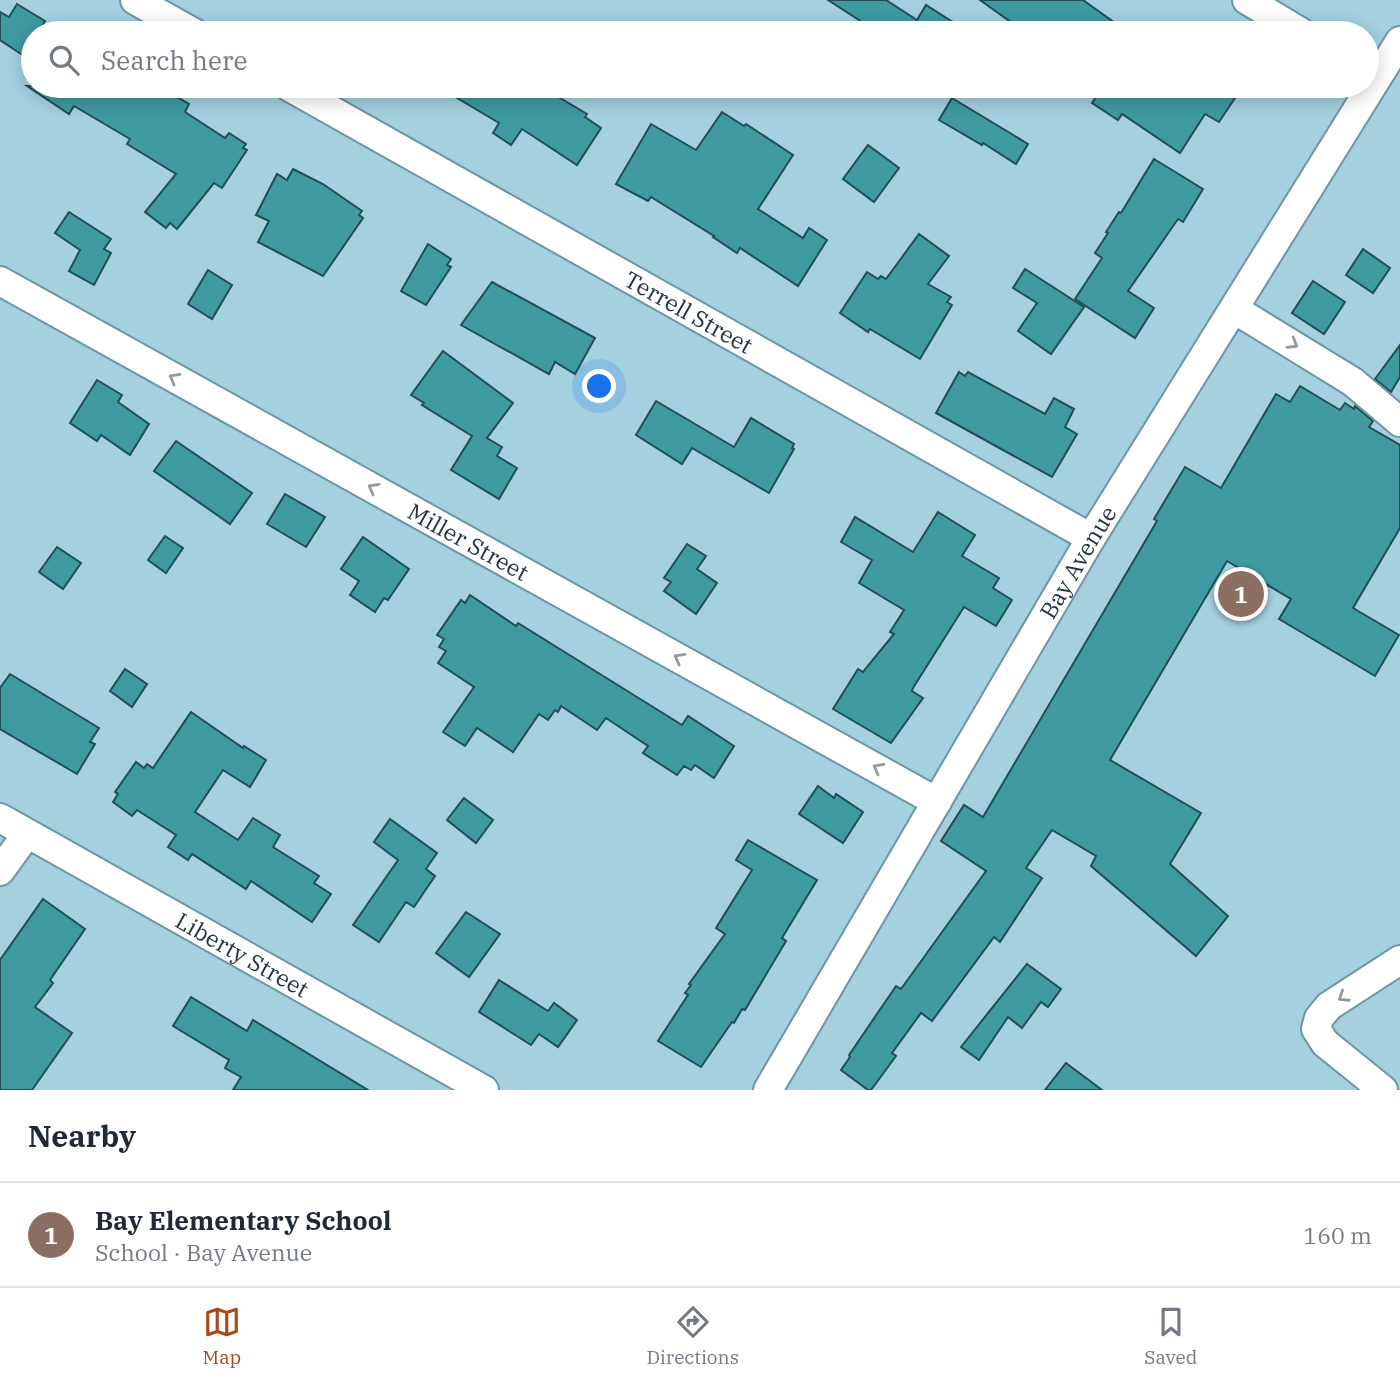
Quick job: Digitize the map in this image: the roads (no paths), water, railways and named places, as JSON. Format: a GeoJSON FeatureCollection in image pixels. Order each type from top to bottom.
{"type":"FeatureCollection","features":[{"type":"Feature","properties":{"kind":"street"},"geometry":{"type":"LineString","coordinates":[[135,0],[173,21]]}},
{"type":"Feature","properties":{"kind":"street"},"geometry":{"type":"LineString","coordinates":[[1247,0],[1282,21]]}},
{"type":"Feature","properties":{"kind":"street","name":"Bay Avenue"},"geometry":{"type":"LineString","coordinates":[[1382,81],[1400,41]]}},
{"type":"Feature","properties":{"kind":"street","name":"Terrell Street"},"geometry":{"type":"LineString","coordinates":[[309,98],[1091,538]]}},
{"type":"Feature","properties":{"kind":"street","name":"Bay Avenue"},"geometry":{"type":"LineString","coordinates":[[768,1090],[1091,538],[1234,309],[1371,98]]}},
{"type":"Feature","properties":{"kind":"street","name":"Miller Street"},"geometry":{"type":"LineString","coordinates":[[0,281],[937,802]]}},
{"type":"Feature","properties":{"kind":"street"},"geometry":{"type":"LineString","coordinates":[[1234,309],[1353,382],[1400,422]]}},
{"type":"Feature","properties":{"kind":"street","name":"Liberty Street"},"geometry":{"type":"LineString","coordinates":[[0,818],[484,1090]]}},
{"type":"Feature","properties":{"kind":"street"},"geometry":{"type":"LineString","coordinates":[[0,871],[27,834]]}},
{"type":"Feature","properties":{"kind":"street"},"geometry":{"type":"LineString","coordinates":[[1383,1090],[1325,1043],[1317,1029],[1318,1018],[1329,1006],[1400,960]]}},
{"type":"Feature","properties":{"kind":"place","name":"Bay Elementary School"},"geometry":{"type":"Point","coordinates":[1241,594]}}]}
